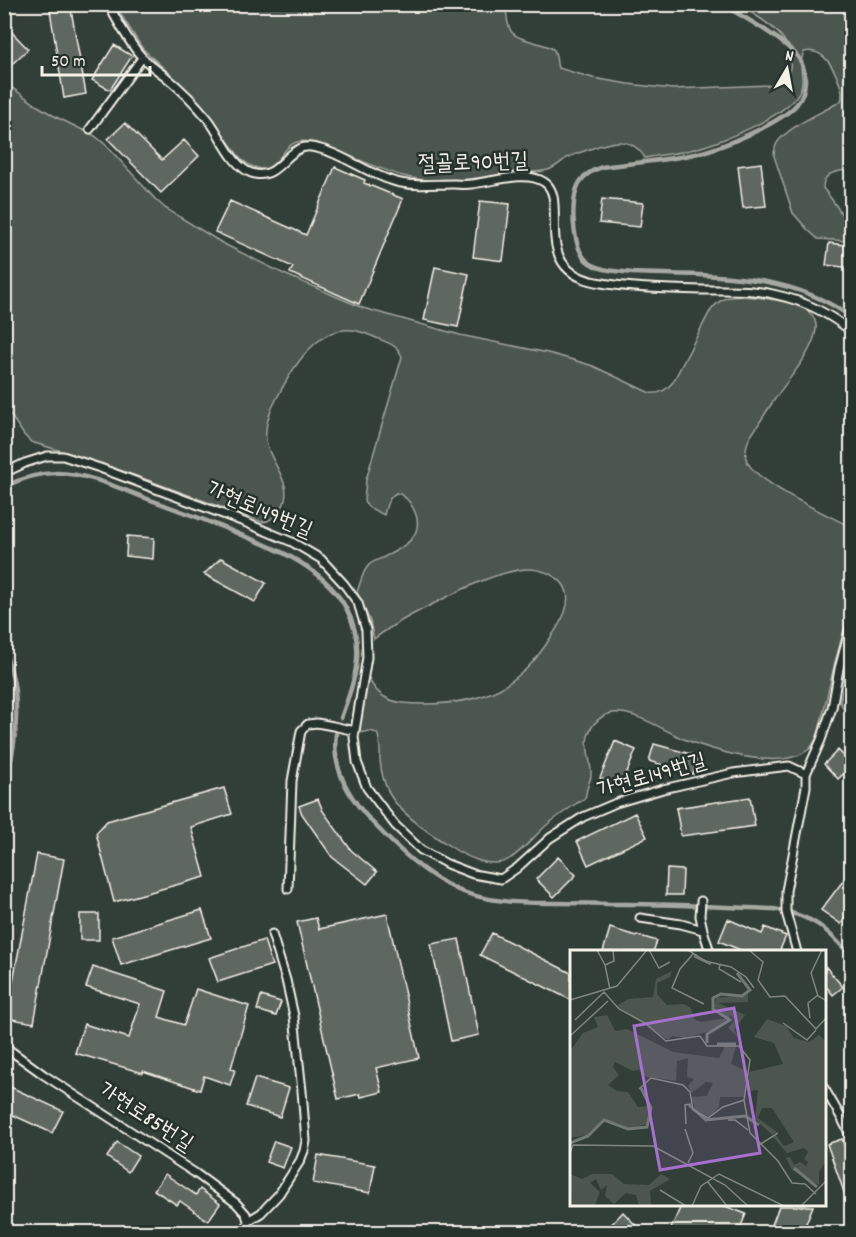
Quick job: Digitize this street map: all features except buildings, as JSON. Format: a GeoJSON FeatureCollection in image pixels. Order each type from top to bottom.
{"type":"FeatureCollection","features":[{"type":"Feature","properties":{"kind":"lane","name":"절골로90번길"},"geometry":{"type":"LineString","coordinates":[[108,4],[142,58],[190,98],[209,121],[230,154],[243,168],[253,174],[265,175],[300,148],[310,147],[331,153],[393,181],[405,183],[471,184],[533,177],[545,182],[551,189],[554,204],[555,244],[566,267],[577,276],[594,282],[622,286],[741,290],[776,294],[813,307],[852,332]]}},
{"type":"Feature","properties":{"kind":"lane"},"geometry":{"type":"LineString","coordinates":[[90,129],[142,58]]}},
{"type":"Feature","properties":{"kind":"lane","name":"가현로149번길"},"geometry":{"type":"LineString","coordinates":[[4,473],[47,456],[63,456],[244,522],[291,542],[321,559],[358,603],[366,630],[367,657],[355,731],[357,762],[367,788],[395,825],[421,850],[447,864],[473,874],[501,879],[517,868],[550,838],[583,817],[616,803],[663,789],[733,773],[789,766],[806,774]]}},
{"type":"Feature","properties":{"kind":"lane"},"geometry":{"type":"LineString","coordinates":[[796,950],[786,912],[786,891],[806,787],[806,774],[832,708],[839,669],[852,620]]}},
{"type":"Feature","properties":{"kind":"lane"},"geometry":{"type":"LineString","coordinates":[[288,889],[292,781],[302,731],[308,724],[317,723],[355,731]]}},
{"type":"Feature","properties":{"kind":"lane"},"geometry":{"type":"LineString","coordinates":[[701,901],[700,916],[709,950]]}},
{"type":"Feature","properties":{"kind":"lane"},"geometry":{"type":"LineString","coordinates":[[640,918],[703,930]]}},
{"type":"Feature","properties":{"kind":"lane"},"geometry":{"type":"LineString","coordinates":[[246,1233],[248,1221],[261,1213],[279,1194],[300,1161],[306,1141],[294,1016],[272,934]]}},
{"type":"Feature","properties":{"kind":"lane","name":"가현로85번길"},"geometry":{"type":"LineString","coordinates":[[4,1046],[44,1075],[217,1188],[236,1203],[246,1214],[248,1221]]}},
{"type":"Feature","properties":{"kind":"lane"},"geometry":{"type":"LineString","coordinates":[[826,1090],[852,1139]]}},
{"type":"Feature","properties":{"kind":"shaded area"},"geometry":{"type":"Polygon","coordinates":[[[115,5],[506,5],[508,23],[513,34],[554,50],[558,68],[593,78],[673,89],[769,85],[785,78],[790,68],[788,47],[775,30],[739,5],[844,5],[852,8],[851,169],[828,175],[823,188],[844,219],[847,241],[818,239],[793,213],[774,156],[777,143],[786,134],[841,101],[841,89],[835,72],[825,58],[815,52],[804,52],[801,62],[801,88],[794,99],[783,109],[750,128],[714,143],[686,151],[645,158],[634,146],[615,142],[576,154],[548,170],[443,181],[403,176],[309,142],[298,142],[290,146],[272,166],[265,169],[255,167],[241,159],[199,101],[142,48],[115,5]]]}},
{"type":"Feature","properties":{"kind":"shaded area"},"geometry":{"type":"Polygon","coordinates":[[[4,82],[56,117],[95,136],[165,208],[222,243],[284,274],[363,308],[460,335],[548,353],[593,366],[650,393],[663,391],[673,382],[709,313],[723,299],[744,297],[769,299],[794,305],[810,313],[816,323],[811,346],[749,439],[746,452],[747,461],[753,470],[764,479],[794,498],[851,527],[851,605],[818,735],[811,747],[795,756],[780,759],[745,757],[694,743],[630,715],[610,714],[596,722],[588,737],[591,776],[585,798],[548,824],[511,858],[495,863],[478,860],[455,849],[416,823],[395,802],[384,782],[377,733],[370,731],[359,733],[359,703],[368,676],[372,685],[383,696],[405,703],[433,704],[462,701],[499,689],[531,664],[559,624],[568,600],[563,584],[546,572],[526,569],[492,577],[429,606],[374,639],[370,621],[357,592],[361,579],[370,564],[398,550],[410,540],[415,534],[417,520],[410,503],[400,494],[396,493],[391,497],[384,515],[368,507],[364,501],[366,480],[402,357],[391,344],[358,331],[338,331],[325,336],[314,345],[293,369],[272,408],[266,428],[266,438],[271,456],[283,479],[286,494],[280,511],[267,521],[262,522],[145,479],[31,442],[5,407],[4,82]]]}},
{"type":"Feature","properties":{"kind":"shaded area"},"geometry":{"type":"Polygon","coordinates":[[[851,641],[852,712],[844,710],[840,702],[851,641]]]}},
{"type":"Feature","properties":{"kind":"waterway"},"geometry":{"type":"LineString","coordinates":[[722,4],[773,35],[798,57],[805,75],[800,99],[789,112],[777,120],[718,147],[671,158],[602,167],[589,173],[580,182],[574,200],[574,223],[578,245],[587,261],[603,269],[632,273],[718,276],[774,283],[827,302],[852,318]]}},
{"type":"Feature","properties":{"kind":"waterway"},"geometry":{"type":"LineString","coordinates":[[4,487],[16,481],[50,473],[90,478],[192,515],[283,553],[306,566],[321,578],[341,600],[356,636],[357,663],[341,718]]}},
{"type":"Feature","properties":{"kind":"waterway"},"geometry":{"type":"LineString","coordinates":[[4,652],[10,667],[16,701],[15,737],[4,787]]}},
{"type":"Feature","properties":{"kind":"waterway"},"geometry":{"type":"LineString","coordinates":[[336,734],[335,747],[339,771],[357,804],[382,833],[412,861],[434,877],[458,890],[482,898],[519,902],[662,904],[774,909],[799,915],[818,925],[852,957]]}}]}
